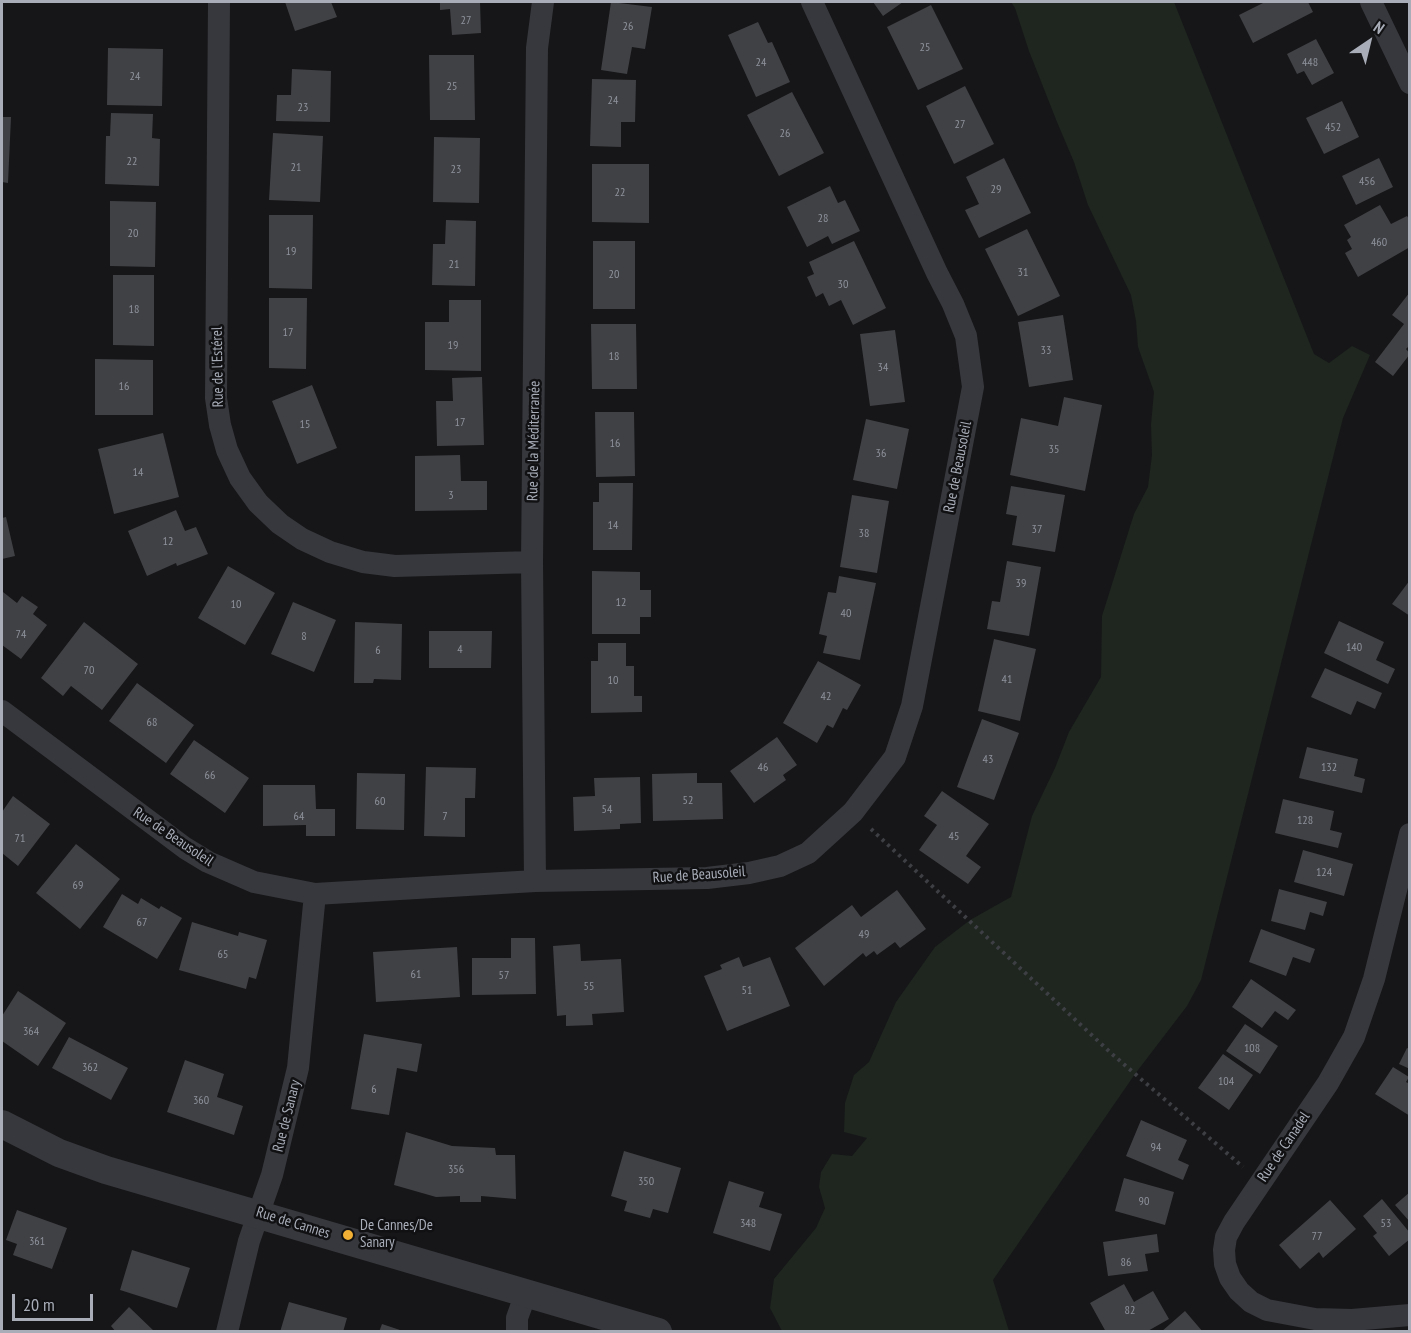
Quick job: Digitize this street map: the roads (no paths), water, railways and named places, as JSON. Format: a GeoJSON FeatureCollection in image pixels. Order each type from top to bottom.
{"type":"FeatureCollection","features":[{"type":"Feature","properties":{"kind":"street","name":"Rue de l'Estérel"},"geometry":{"type":"LineString","coordinates":[[219,2],[216,398],[227,450],[240,478],[258,503],[280,524],[302,539],[330,552],[363,562],[395,566],[532,562]]}},
{"type":"Feature","properties":{"kind":"street","name":"Rue de la Méditerranée"},"geometry":{"type":"LineString","coordinates":[[535,881],[532,562],[537,48],[543,2]]}},
{"type":"Feature","properties":{"kind":"street","name":"Rue de Beausoleil"},"geometry":{"type":"LineString","coordinates":[[2,711],[185,848],[208,862],[254,882],[315,894],[535,881],[707,878],[780,866],[808,853],[853,812],[895,757],[912,706],[973,387],[966,336],[953,303],[812,2]]}},
{"type":"Feature","properties":{"kind":"street"},"geometry":{"type":"LineString","coordinates":[[1371,2],[1410,83]]}},
{"type":"Feature","properties":{"kind":"street","name":"Rue de Canadel"},"geometry":{"type":"LineString","coordinates":[[1410,834],[1374,979],[1354,1037],[1328,1083],[1260,1182],[1226,1237],[1224,1250],[1225,1264],[1230,1278],[1239,1291],[1251,1302],[1267,1310],[1315,1319],[1352,1320],[1410,1315]]}},
{"type":"Feature","properties":{"kind":"street","name":"Rue de Sanary"},"geometry":{"type":"LineString","coordinates":[[227,1332],[249,1241],[272,1175],[298,1068],[315,894]]}},
{"type":"Feature","properties":{"kind":"street","name":"Rue de Cannes"},"geometry":{"type":"LineString","coordinates":[[2,1124],[59,1153],[106,1170],[259,1213],[658,1332]]}},
{"type":"Feature","properties":{"kind":"street"},"geometry":{"type":"LineString","coordinates":[[517,1332],[517,1318],[526,1293]]}},
{"type":"Feature","properties":{"kind":"place","name":"De Cannes/De Sanary"},"geometry":{"type":"Point","coordinates":[348,1235]}}]}
